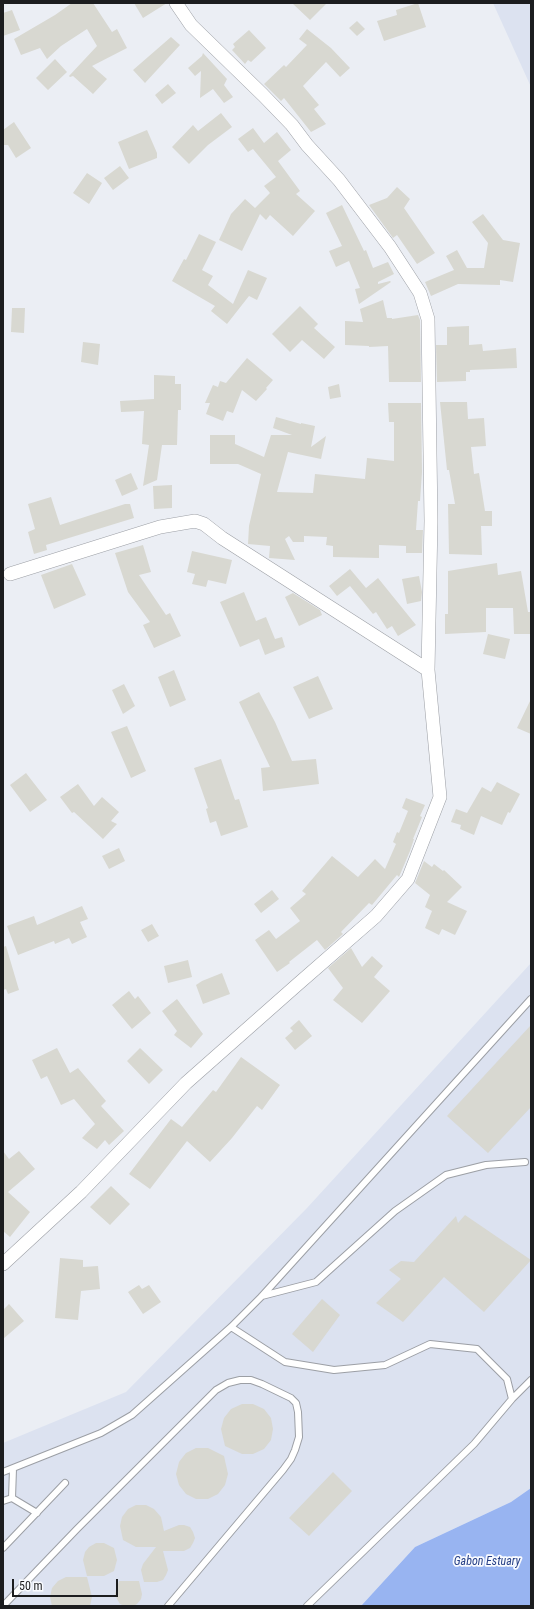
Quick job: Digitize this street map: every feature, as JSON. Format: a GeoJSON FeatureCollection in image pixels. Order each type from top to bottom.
{"type":"FeatureCollection","features":[{"type":"Feature","properties":{"kind":"street"},"geometry":{"type":"LineString","coordinates":[[3,1264],[81,1192],[186,1083],[376,916],[408,879],[440,797],[428,670],[431,521],[428,320],[420,294],[390,247],[339,180],[268,100],[191,25],[176,3]]}},
{"type":"Feature","properties":{"kind":"street"},"geometry":{"type":"LineString","coordinates":[[10,574],[160,527],[195,521],[204,524],[222,538],[428,670]]}},
{"type":"Feature","properties":{"kind":"lane"},"geometry":{"type":"LineString","coordinates":[[3,1472],[101,1433],[132,1415],[231,1327],[262,1296],[531,999]]}},
{"type":"Feature","properties":{"kind":"lane"},"geometry":{"type":"LineString","coordinates":[[262,1296],[316,1282],[395,1211],[446,1175],[486,1165],[525,1162]]}},
{"type":"Feature","properties":{"kind":"lane"},"geometry":{"type":"LineString","coordinates":[[231,1327],[285,1362],[334,1370],[385,1365],[430,1344],[477,1350],[507,1379],[512,1400]]}},
{"type":"Feature","properties":{"kind":"lane"},"geometry":{"type":"LineString","coordinates":[[4,1606],[83,1523],[216,1390],[228,1383],[240,1380],[251,1380],[290,1398],[296,1404],[298,1412],[299,1436],[296,1450],[283,1470],[168,1606]]}},
{"type":"Feature","properties":{"kind":"lane"},"geometry":{"type":"LineString","coordinates":[[306,1606],[474,1444],[531,1380]]}},
{"type":"Feature","properties":{"kind":"lane"},"geometry":{"type":"LineString","coordinates":[[12,1469],[12,1498]]}},
{"type":"Feature","properties":{"kind":"lane"},"geometry":{"type":"LineString","coordinates":[[3,1548],[65,1483]]}},
{"type":"Feature","properties":{"kind":"lane"},"geometry":{"type":"LineString","coordinates":[[3,1501],[12,1498],[37,1513]]}},
{"type":"Feature","properties":{"kind":"shaded area"},"geometry":{"type":"Polygon","coordinates":[[[493,3],[531,3],[531,87],[493,3]]]}},
{"type":"Feature","properties":{"kind":"shaded area"},"geometry":{"type":"Polygon","coordinates":[[[531,963],[531,1488],[511,1502],[415,1547],[361,1606],[3,1606],[3,1443],[126,1392],[307,1208],[531,963]]]}},
{"type":"Feature","properties":{"kind":"water","name":"Gabon Estuary"},"geometry":{"type":"Polygon","coordinates":[[[531,1488],[531,1606],[361,1606],[415,1547],[511,1502],[531,1488]]]}},
{"type":"Feature","properties":{"kind":"building"},"geometry":{"type":"Polygon","coordinates":[[[72,3],[93,3],[112,32],[117,29],[127,48],[92,66],[107,79],[93,94],[73,76],[69,76],[97,46],[87,29],[61,46],[47,59],[40,48],[21,55],[14,39],[55,15],[72,3]]]}},
{"type":"Feature","properties":{"kind":"building"},"geometry":{"type":"Polygon","coordinates":[[[134,3],[167,3],[143,18],[134,3]]]}},
{"type":"Feature","properties":{"kind":"building"},"geometry":{"type":"Polygon","coordinates":[[[292,3],[327,3],[310,20],[292,3]]]}},
{"type":"Feature","properties":{"kind":"building"},"geometry":{"type":"Polygon","coordinates":[[[418,3],[426,27],[384,41],[377,21],[397,15],[396,10],[418,3]]]}},
{"type":"Feature","properties":{"kind":"building"},"geometry":{"type":"Polygon","coordinates":[[[12,10],[20,30],[3,36],[3,13],[12,10]]]}},
{"type":"Feature","properties":{"kind":"building"},"geometry":{"type":"Polygon","coordinates":[[[357,21],[365,29],[357,36],[349,28],[357,21]]]}},
{"type":"Feature","properties":{"kind":"building"},"geometry":{"type":"Polygon","coordinates":[[[307,29],[331,48],[350,68],[340,77],[326,62],[303,86],[319,105],[314,109],[326,124],[311,132],[284,98],[281,101],[264,84],[284,65],[286,67],[307,45],[299,39],[307,29]]]}},
{"type":"Feature","properties":{"kind":"building"},"geometry":{"type":"Polygon","coordinates":[[[249,30],[266,48],[251,62],[248,60],[245,64],[232,50],[235,47],[233,44],[249,30]]]}},
{"type":"Feature","properties":{"kind":"building"},"geometry":{"type":"Polygon","coordinates":[[[171,37],[180,45],[145,83],[133,70],[171,37]]]}},
{"type":"Feature","properties":{"kind":"building"},"geometry":{"type":"Polygon","coordinates":[[[203,53],[227,79],[224,85],[233,97],[224,103],[213,89],[200,98],[201,71],[195,76],[188,68],[202,56],[203,53]]]}},
{"type":"Feature","properties":{"kind":"building"},"geometry":{"type":"Polygon","coordinates":[[[55,59],[67,72],[48,90],[36,78],[55,59]]]}},
{"type":"Feature","properties":{"kind":"building"},"geometry":{"type":"Polygon","coordinates":[[[168,84],[176,93],[162,104],[155,95],[168,84]]]}},
{"type":"Feature","properties":{"kind":"building"},"geometry":{"type":"Polygon","coordinates":[[[221,113],[232,127],[208,145],[189,164],[172,147],[193,125],[198,131],[221,113]]]}},
{"type":"Feature","properties":{"kind":"building"},"geometry":{"type":"Polygon","coordinates":[[[14,122],[31,148],[16,158],[8,145],[3,145],[3,130],[14,122]]]}},
{"type":"Feature","properties":{"kind":"building"},"geometry":{"type":"Polygon","coordinates":[[[253,128],[264,143],[277,132],[291,150],[278,161],[300,191],[296,194],[315,211],[293,236],[270,215],[266,220],[260,214],[242,251],[219,240],[231,214],[245,199],[255,208],[270,193],[264,186],[276,177],[253,149],[248,152],[238,139],[253,128]]]}},
{"type":"Feature","properties":{"kind":"building"},"geometry":{"type":"Polygon","coordinates":[[[147,130],[157,153],[157,158],[129,169],[118,142],[147,130]]]}},
{"type":"Feature","properties":{"kind":"building"},"geometry":{"type":"Polygon","coordinates":[[[120,166],[129,178],[113,190],[104,178],[120,166]]]}},
{"type":"Feature","properties":{"kind":"building"},"geometry":{"type":"Polygon","coordinates":[[[87,173],[102,183],[89,204],[73,193],[87,173]]]}},
{"type":"Feature","properties":{"kind":"building"},"geometry":{"type":"Polygon","coordinates":[[[397,187],[410,199],[404,208],[435,253],[417,264],[397,235],[393,238],[369,205],[387,198],[397,187]]]}},
{"type":"Feature","properties":{"kind":"building"},"geometry":{"type":"Polygon","coordinates":[[[342,205],[364,251],[366,250],[373,268],[388,262],[394,274],[378,282],[378,284],[391,282],[359,304],[355,289],[360,288],[349,261],[336,267],[329,251],[342,246],[326,213],[342,205]]]}},
{"type":"Feature","properties":{"kind":"building"},"geometry":{"type":"Polygon","coordinates":[[[483,214],[503,240],[520,243],[513,282],[500,280],[500,285],[458,284],[431,296],[425,282],[454,270],[446,256],[457,250],[467,268],[484,268],[488,243],[472,222],[483,214]]]}},
{"type":"Feature","properties":{"kind":"building"},"geometry":{"type":"Polygon","coordinates":[[[199,234],[216,242],[202,270],[213,276],[208,285],[233,304],[248,270],[267,278],[257,300],[249,296],[227,324],[211,311],[215,306],[172,281],[184,259],[186,260],[199,234]]]}},
{"type":"Feature","properties":{"kind":"building"},"geometry":{"type":"Polygon","coordinates":[[[383,300],[387,318],[392,319],[418,315],[420,320],[421,382],[389,382],[388,346],[369,347],[345,345],[345,321],[363,322],[360,309],[383,300]]]}},
{"type":"Feature","properties":{"kind":"building"},"geometry":{"type":"Polygon","coordinates":[[[300,306],[318,324],[314,328],[335,347],[324,359],[302,340],[290,352],[272,334],[300,306]]]}},
{"type":"Feature","properties":{"kind":"building"},"geometry":{"type":"Polygon","coordinates":[[[12,308],[25,308],[24,333],[11,332],[12,308]]]}},
{"type":"Feature","properties":{"kind":"building"},"geometry":{"type":"Polygon","coordinates":[[[469,326],[469,345],[482,344],[483,351],[516,348],[517,368],[470,370],[470,372],[466,372],[466,381],[437,382],[436,345],[447,345],[447,327],[469,326]]]}},
{"type":"Feature","properties":{"kind":"building"},"geometry":{"type":"Polygon","coordinates":[[[83,342],[100,344],[98,365],[81,362],[83,342]]]}},
{"type":"Feature","properties":{"kind":"building"},"geometry":{"type":"Polygon","coordinates":[[[247,358],[273,380],[266,388],[267,389],[256,401],[242,390],[233,413],[227,411],[223,421],[206,414],[210,403],[205,403],[213,385],[218,387],[220,381],[226,383],[247,358]]]}},
{"type":"Feature","properties":{"kind":"building"},"geometry":{"type":"Polygon","coordinates":[[[154,375],[175,376],[175,384],[181,384],[181,410],[178,410],[177,445],[162,445],[157,480],[143,486],[149,445],[142,444],[144,411],[121,412],[120,401],[154,399],[154,375]]]}},
{"type":"Feature","properties":{"kind":"building"},"geometry":{"type":"Polygon","coordinates":[[[339,384],[341,397],[330,399],[328,387],[339,384]]]}},
{"type":"Feature","properties":{"kind":"building"},"geometry":{"type":"Polygon","coordinates":[[[440,402],[467,402],[468,419],[484,418],[486,446],[471,447],[474,474],[479,473],[485,511],[492,511],[492,526],[481,526],[482,555],[449,554],[448,504],[455,504],[449,470],[447,470],[440,402]]]}},
{"type":"Feature","properties":{"kind":"building"},"geometry":{"type":"Polygon","coordinates":[[[388,403],[421,403],[422,472],[416,530],[423,530],[422,553],[406,553],[406,546],[379,545],[379,558],[333,557],[333,546],[326,545],[327,537],[304,536],[304,542],[293,542],[289,536],[285,539],[295,560],[269,558],[270,546],[248,544],[249,526],[261,474],[238,464],[210,464],[210,435],[235,435],[235,444],[264,457],[271,435],[292,435],[273,428],[276,417],[315,426],[311,447],[326,436],[321,459],[288,452],[277,492],[313,493],[315,474],[365,479],[367,458],[394,461],[394,422],[389,422],[388,403]]]}},
{"type":"Feature","properties":{"kind":"building"},"geometry":{"type":"Polygon","coordinates":[[[131,473],[138,489],[122,496],[115,480],[131,473]]]}},
{"type":"Feature","properties":{"kind":"building"},"geometry":{"type":"Polygon","coordinates":[[[172,485],[172,508],[154,509],[153,486],[172,485]]]}},
{"type":"Feature","properties":{"kind":"building"},"geometry":{"type":"Polygon","coordinates":[[[51,497],[60,525],[125,504],[130,504],[134,518],[46,545],[47,550],[34,554],[28,532],[35,529],[28,504],[51,497]]]}},
{"type":"Feature","properties":{"kind":"building"},"geometry":{"type":"Polygon","coordinates":[[[143,545],[151,572],[139,575],[166,615],[170,613],[181,636],[154,648],[143,625],[150,622],[128,592],[115,553],[143,545]]]}},
{"type":"Feature","properties":{"kind":"building"},"geometry":{"type":"Polygon","coordinates":[[[192,551],[232,560],[226,584],[208,580],[206,587],[192,584],[195,574],[187,572],[192,551]]]}},
{"type":"Feature","properties":{"kind":"building"},"geometry":{"type":"Polygon","coordinates":[[[497,563],[498,575],[521,571],[528,612],[531,612],[531,634],[514,634],[513,608],[486,608],[486,632],[445,634],[445,614],[448,614],[448,571],[497,563]]]}},
{"type":"Feature","properties":{"kind":"building"},"geometry":{"type":"Polygon","coordinates":[[[72,564],[86,595],[54,609],[41,575],[72,564]]]}},
{"type":"Feature","properties":{"kind":"building"},"geometry":{"type":"Polygon","coordinates":[[[350,569],[366,588],[378,578],[416,625],[398,636],[392,626],[387,629],[376,612],[373,614],[350,586],[337,596],[329,586],[350,569]]]}},
{"type":"Feature","properties":{"kind":"building"},"geometry":{"type":"Polygon","coordinates":[[[419,576],[422,592],[421,601],[407,604],[402,579],[419,576]]]}},
{"type":"Feature","properties":{"kind":"building"},"geometry":{"type":"Polygon","coordinates":[[[244,592],[256,621],[266,617],[275,639],[282,637],[285,647],[265,655],[259,639],[240,647],[220,602],[244,592]]]}},
{"type":"Feature","properties":{"kind":"building"},"geometry":{"type":"Polygon","coordinates":[[[293,593],[320,610],[322,615],[299,626],[285,597],[293,593]]]}},
{"type":"Feature","properties":{"kind":"building"},"geometry":{"type":"Polygon","coordinates":[[[488,634],[510,639],[505,659],[483,654],[488,634]]]}},
{"type":"Feature","properties":{"kind":"building"},"geometry":{"type":"Polygon","coordinates":[[[174,670],[186,700],[170,707],[158,677],[174,670]]]}},
{"type":"Feature","properties":{"kind":"building"},"geometry":{"type":"Polygon","coordinates":[[[318,676],[333,709],[309,719],[293,687],[318,676]]]}},
{"type":"Feature","properties":{"kind":"building"},"geometry":{"type":"Polygon","coordinates":[[[124,684],[135,706],[123,714],[112,690],[124,684]]]}},
{"type":"Feature","properties":{"kind":"building"},"geometry":{"type":"Polygon","coordinates":[[[259,692],[275,722],[292,761],[316,759],[319,784],[263,791],[261,768],[270,767],[239,702],[259,692]]]}},
{"type":"Feature","properties":{"kind":"building"},"geometry":{"type":"Polygon","coordinates":[[[531,699],[531,734],[517,728],[531,699]]]}},
{"type":"Feature","properties":{"kind":"building"},"geometry":{"type":"Polygon","coordinates":[[[127,726],[146,771],[131,778],[111,732],[127,726]]]}},
{"type":"Feature","properties":{"kind":"building"},"geometry":{"type":"Polygon","coordinates":[[[221,759],[235,800],[239,799],[248,827],[221,836],[216,821],[210,823],[206,809],[208,808],[194,768],[221,759]]]}},
{"type":"Feature","properties":{"kind":"building"},"geometry":{"type":"Polygon","coordinates":[[[26,773],[47,800],[30,812],[10,785],[26,773]]]}},
{"type":"Feature","properties":{"kind":"building"},"geometry":{"type":"Polygon","coordinates":[[[497,782],[520,794],[510,813],[508,812],[502,825],[481,816],[474,835],[460,829],[461,825],[451,822],[456,809],[467,813],[482,787],[491,792],[497,782]]]}},
{"type":"Feature","properties":{"kind":"building"},"geometry":{"type":"Polygon","coordinates":[[[78,784],[94,806],[102,797],[119,812],[111,821],[117,824],[103,839],[74,812],[72,813],[60,797],[78,784]]]}},
{"type":"Feature","properties":{"kind":"building"},"geometry":{"type":"Polygon","coordinates":[[[406,798],[425,805],[420,816],[422,817],[410,851],[399,877],[397,875],[372,905],[369,903],[341,932],[343,934],[325,950],[317,940],[277,972],[255,940],[269,930],[276,939],[300,921],[290,908],[306,894],[302,891],[332,856],[358,877],[375,859],[385,869],[396,844],[393,842],[397,832],[399,833],[408,811],[402,808],[406,798]]]}},
{"type":"Feature","properties":{"kind":"building"},"geometry":{"type":"Polygon","coordinates":[[[119,848],[125,861],[109,869],[102,856],[119,848]]]}},
{"type":"Feature","properties":{"kind":"building"},"geometry":{"type":"Polygon","coordinates":[[[424,861],[432,867],[434,864],[443,871],[444,870],[462,887],[447,902],[467,911],[455,935],[442,929],[439,935],[425,928],[432,911],[425,907],[430,895],[415,883],[424,861]]]}},
{"type":"Feature","properties":{"kind":"building"},"geometry":{"type":"Polygon","coordinates":[[[272,890],[279,899],[261,913],[254,904],[272,890]]]}},
{"type":"Feature","properties":{"kind":"building"},"geometry":{"type":"Polygon","coordinates":[[[82,906],[88,919],[80,922],[87,937],[72,944],[69,938],[55,944],[54,941],[18,955],[7,926],[34,916],[37,925],[82,906]]]}},
{"type":"Feature","properties":{"kind":"building"},"geometry":{"type":"Polygon","coordinates":[[[152,924],[159,936],[148,942],[141,930],[152,924]]]}},
{"type":"Feature","properties":{"kind":"building"},"geometry":{"type":"Polygon","coordinates":[[[6,946],[19,990],[8,994],[6,989],[3,990],[3,947],[6,946]]]}},
{"type":"Feature","properties":{"kind":"building"},"geometry":{"type":"Polygon","coordinates":[[[351,948],[362,967],[372,956],[383,966],[374,977],[390,991],[362,1023],[333,1000],[343,988],[328,968],[351,948]]]}},
{"type":"Feature","properties":{"kind":"building"},"geometry":{"type":"Polygon","coordinates":[[[188,960],[192,977],[168,983],[164,966],[188,960]]]}},
{"type":"Feature","properties":{"kind":"building"},"geometry":{"type":"Polygon","coordinates":[[[222,973],[230,994],[203,1004],[196,985],[222,973]]]}},
{"type":"Feature","properties":{"kind":"building"},"geometry":{"type":"Polygon","coordinates":[[[129,991],[135,999],[138,996],[151,1013],[132,1029],[112,1005],[129,991]]]}},
{"type":"Feature","properties":{"kind":"building"},"geometry":{"type":"Polygon","coordinates":[[[177,999],[203,1034],[191,1048],[174,1035],[177,1031],[162,1011],[177,999]]]}},
{"type":"Feature","properties":{"kind":"building"},"geometry":{"type":"Polygon","coordinates":[[[299,1020],[312,1036],[295,1050],[285,1038],[293,1031],[290,1028],[299,1020]]]}},
{"type":"Feature","properties":{"kind":"building"},"geometry":{"type":"Polygon","coordinates":[[[531,1025],[531,1107],[488,1153],[447,1116],[531,1025]]]}},
{"type":"Feature","properties":{"kind":"building"},"geometry":{"type":"Polygon","coordinates":[[[57,1048],[70,1073],[78,1068],[106,1101],[101,1106],[124,1131],[109,1145],[105,1140],[97,1149],[82,1138],[95,1124],[74,1099],[61,1105],[47,1076],[41,1079],[32,1060],[57,1048]]]}},
{"type":"Feature","properties":{"kind":"building"},"geometry":{"type":"Polygon","coordinates":[[[140,1048],[163,1070],[149,1084],[127,1061],[140,1048]]]}},
{"type":"Feature","properties":{"kind":"building"},"geometry":{"type":"Polygon","coordinates":[[[241,1057],[280,1085],[262,1110],[257,1106],[232,1138],[210,1162],[187,1141],[150,1189],[129,1174],[171,1119],[182,1127],[213,1090],[216,1092],[241,1057]]]}},
{"type":"Feature","properties":{"kind":"building"},"geometry":{"type":"Polygon","coordinates":[[[3,1151],[9,1159],[19,1151],[35,1169],[8,1192],[30,1212],[10,1237],[3,1231],[3,1151]]]}},
{"type":"Feature","properties":{"kind":"building"},"geometry":{"type":"Polygon","coordinates":[[[111,1186],[130,1204],[110,1225],[90,1207],[111,1186]]]}},
{"type":"Feature","properties":{"kind":"building"},"geometry":{"type":"Polygon","coordinates":[[[465,1215],[531,1260],[484,1312],[444,1277],[403,1322],[376,1303],[401,1279],[389,1270],[401,1261],[414,1262],[456,1216],[458,1223],[465,1215]]]}},
{"type":"Feature","properties":{"kind":"building"},"geometry":{"type":"Polygon","coordinates":[[[60,1258],[83,1260],[83,1267],[98,1266],[100,1289],[81,1291],[78,1320],[55,1318],[60,1258]]]}},
{"type":"Feature","properties":{"kind":"building"},"geometry":{"type":"Polygon","coordinates":[[[139,1285],[142,1289],[149,1285],[161,1302],[143,1314],[128,1292],[139,1285]]]}},
{"type":"Feature","properties":{"kind":"building"},"geometry":{"type":"Polygon","coordinates":[[[322,1299],[340,1315],[313,1352],[292,1334],[322,1299]]]}},
{"type":"Feature","properties":{"kind":"building"},"geometry":{"type":"Polygon","coordinates":[[[9,1304],[24,1321],[3,1339],[3,1310],[9,1304]]]}},
{"type":"Feature","properties":{"kind":"building"},"geometry":{"type":"Polygon","coordinates":[[[242,1404],[253,1404],[264,1409],[271,1418],[273,1429],[271,1440],[264,1449],[253,1454],[242,1454],[225,1446],[221,1429],[224,1418],[231,1409],[242,1404]]]}},
{"type":"Feature","properties":{"kind":"building"},"geometry":{"type":"Polygon","coordinates":[[[196,1448],[208,1448],[224,1456],[228,1474],[225,1485],[218,1494],[208,1499],[196,1499],[186,1494],[179,1485],[176,1474],[179,1462],[186,1453],[196,1448]]]}},
{"type":"Feature","properties":{"kind":"building"},"geometry":{"type":"Polygon","coordinates":[[[333,1472],[352,1491],[309,1536],[289,1518],[333,1472]]]}},
{"type":"Feature","properties":{"kind":"building"},"geometry":{"type":"Polygon","coordinates":[[[136,1505],[146,1505],[154,1509],[161,1517],[164,1531],[179,1525],[184,1525],[190,1527],[195,1538],[190,1548],[184,1551],[163,1551],[168,1570],[163,1580],[157,1582],[144,1582],[141,1570],[143,1564],[156,1547],[136,1547],[123,1540],[120,1526],[122,1517],[128,1509],[136,1505]]]}},
{"type":"Feature","properties":{"kind":"building"},"geometry":{"type":"Polygon","coordinates":[[[96,1543],[104,1543],[114,1548],[117,1560],[114,1571],[104,1576],[87,1576],[83,1560],[85,1552],[89,1547],[96,1543]]]}},
{"type":"Feature","properties":{"kind":"building"},"geometry":{"type":"Polygon","coordinates":[[[66,1577],[87,1577],[92,1597],[90,1606],[52,1606],[50,1597],[52,1588],[58,1581],[66,1577]]]}},
{"type":"Feature","properties":{"kind":"building"},"geometry":{"type":"Polygon","coordinates":[[[119,1581],[139,1581],[142,1594],[141,1599],[137,1604],[133,1606],[125,1606],[120,1604],[115,1594],[119,1581]]]}}]}
